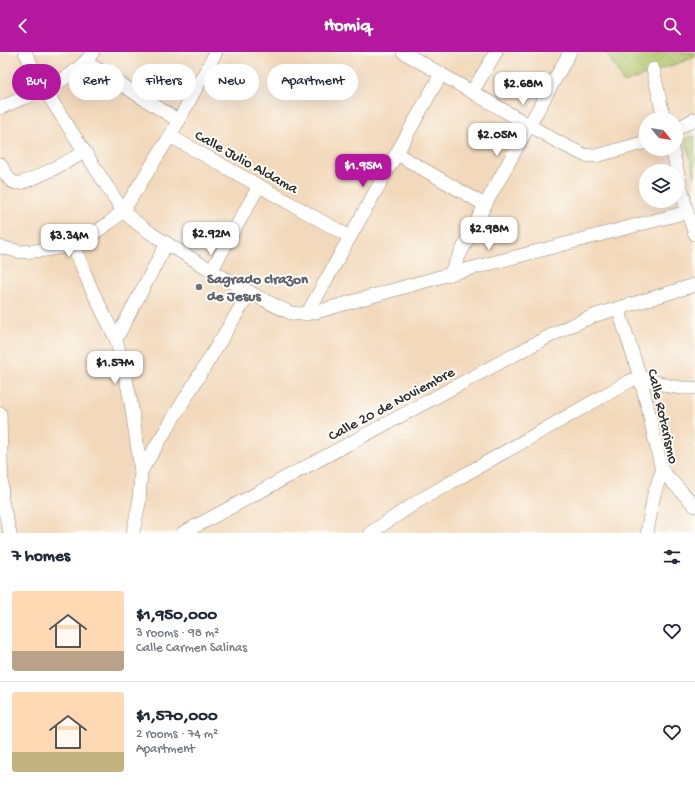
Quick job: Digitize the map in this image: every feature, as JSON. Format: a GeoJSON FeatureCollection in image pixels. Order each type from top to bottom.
{"type":"FeatureCollection","features":[{"type":"Feature","properties":{"kind":"street"},"geometry":{"type":"LineString","coordinates":[[25,52],[31,64]]}},
{"type":"Feature","properties":{"kind":"street"},"geometry":{"type":"LineString","coordinates":[[0,247],[21,252],[46,250],[73,245],[104,227],[123,211],[179,121],[216,52]]}},
{"type":"Feature","properties":{"kind":"street"},"geometry":{"type":"LineString","coordinates":[[472,92],[496,52]]}},
{"type":"Feature","properties":{"kind":"street"},"geometry":{"type":"LineString","coordinates":[[450,274],[485,205],[570,52]]}},
{"type":"Feature","properties":{"kind":"street"},"geometry":{"type":"LineString","coordinates":[[411,54],[441,74],[560,143],[584,154],[596,156],[639,144]]}},
{"type":"Feature","properties":{"kind":"street"},"geometry":{"type":"LineString","coordinates":[[61,81],[67,78],[90,57]]}},
{"type":"Feature","properties":{"kind":"street","name":"Calle Julio Aldama"},"geometry":{"type":"LineString","coordinates":[[90,57],[179,121]]}},
{"type":"Feature","properties":{"kind":"street"},"geometry":{"type":"LineString","coordinates":[[653,69],[662,112]]}},
{"type":"Feature","properties":{"kind":"street"},"geometry":{"type":"LineString","coordinates":[[307,314],[441,74]]}},
{"type":"Feature","properties":{"kind":"street"},"geometry":{"type":"LineString","coordinates":[[0,108],[19,100]]}},
{"type":"Feature","properties":{"kind":"street"},"geometry":{"type":"LineString","coordinates":[[51,100],[123,211],[132,220],[211,271],[291,313],[307,314],[450,274],[687,212]]}},
{"type":"Feature","properties":{"kind":"street"},"geometry":{"type":"LineString","coordinates":[[683,125],[695,119]]}},
{"type":"Feature","properties":{"kind":"street","name":"Calle Julio Aldama"},"geometry":{"type":"LineString","coordinates":[[170,136],[350,237]]}},
{"type":"Feature","properties":{"kind":"street"},"geometry":{"type":"LineString","coordinates":[[0,164],[10,179],[15,183],[20,183],[42,174],[86,152]]}},
{"type":"Feature","properties":{"kind":"street"},"geometry":{"type":"LineString","coordinates":[[397,154],[485,205]]}},
{"type":"Feature","properties":{"kind":"street"},"geometry":{"type":"LineString","coordinates":[[674,156],[687,212],[695,234]]}},
{"type":"Feature","properties":{"kind":"street"},"geometry":{"type":"LineString","coordinates":[[211,271],[259,186]]}},
{"type":"Feature","properties":{"kind":"street"},"geometry":{"type":"LineString","coordinates":[[116,338],[167,244]]}},
{"type":"Feature","properties":{"kind":"street"},"geometry":{"type":"LineString","coordinates":[[73,245],[91,288],[116,338],[131,403],[142,472],[139,503],[133,533]]}},
{"type":"Feature","properties":{"kind":"street","name":"Calle 20 de Noviembre"},"geometry":{"type":"LineString","coordinates":[[183,533],[570,326],[618,308],[695,285]]}},
{"type":"Feature","properties":{"kind":"street"},"geometry":{"type":"LineString","coordinates":[[142,472],[250,292]]}},
{"type":"Feature","properties":{"kind":"street","name":"Calle Rotarismo"},"geometry":{"type":"LineString","coordinates":[[618,308],[640,377],[662,471],[654,494],[647,533]]}},
{"type":"Feature","properties":{"kind":"street"},"geometry":{"type":"LineString","coordinates":[[370,533],[420,500],[628,382],[640,377],[669,386],[695,388]]}},
{"type":"Feature","properties":{"kind":"street"},"geometry":{"type":"LineString","coordinates":[[0,413],[2,501],[10,533]]}},
{"type":"Feature","properties":{"kind":"street"},"geometry":{"type":"LineString","coordinates":[[662,471],[695,506]]}},
{"type":"Feature","properties":{"kind":"green space"},"geometry":{"type":"Polygon","coordinates":[[[606,52],[695,52],[695,57],[624,83],[606,52]]]}},
{"type":"Feature","properties":{"kind":"green space"},"geometry":{"type":"Polygon","coordinates":[[[695,136],[695,177],[685,139],[695,136]]]}},
{"type":"Feature","properties":{"kind":"place","name":"Sagrado clrazon de Jesus"},"geometry":{"type":"Point","coordinates":[199,287]}}]}
